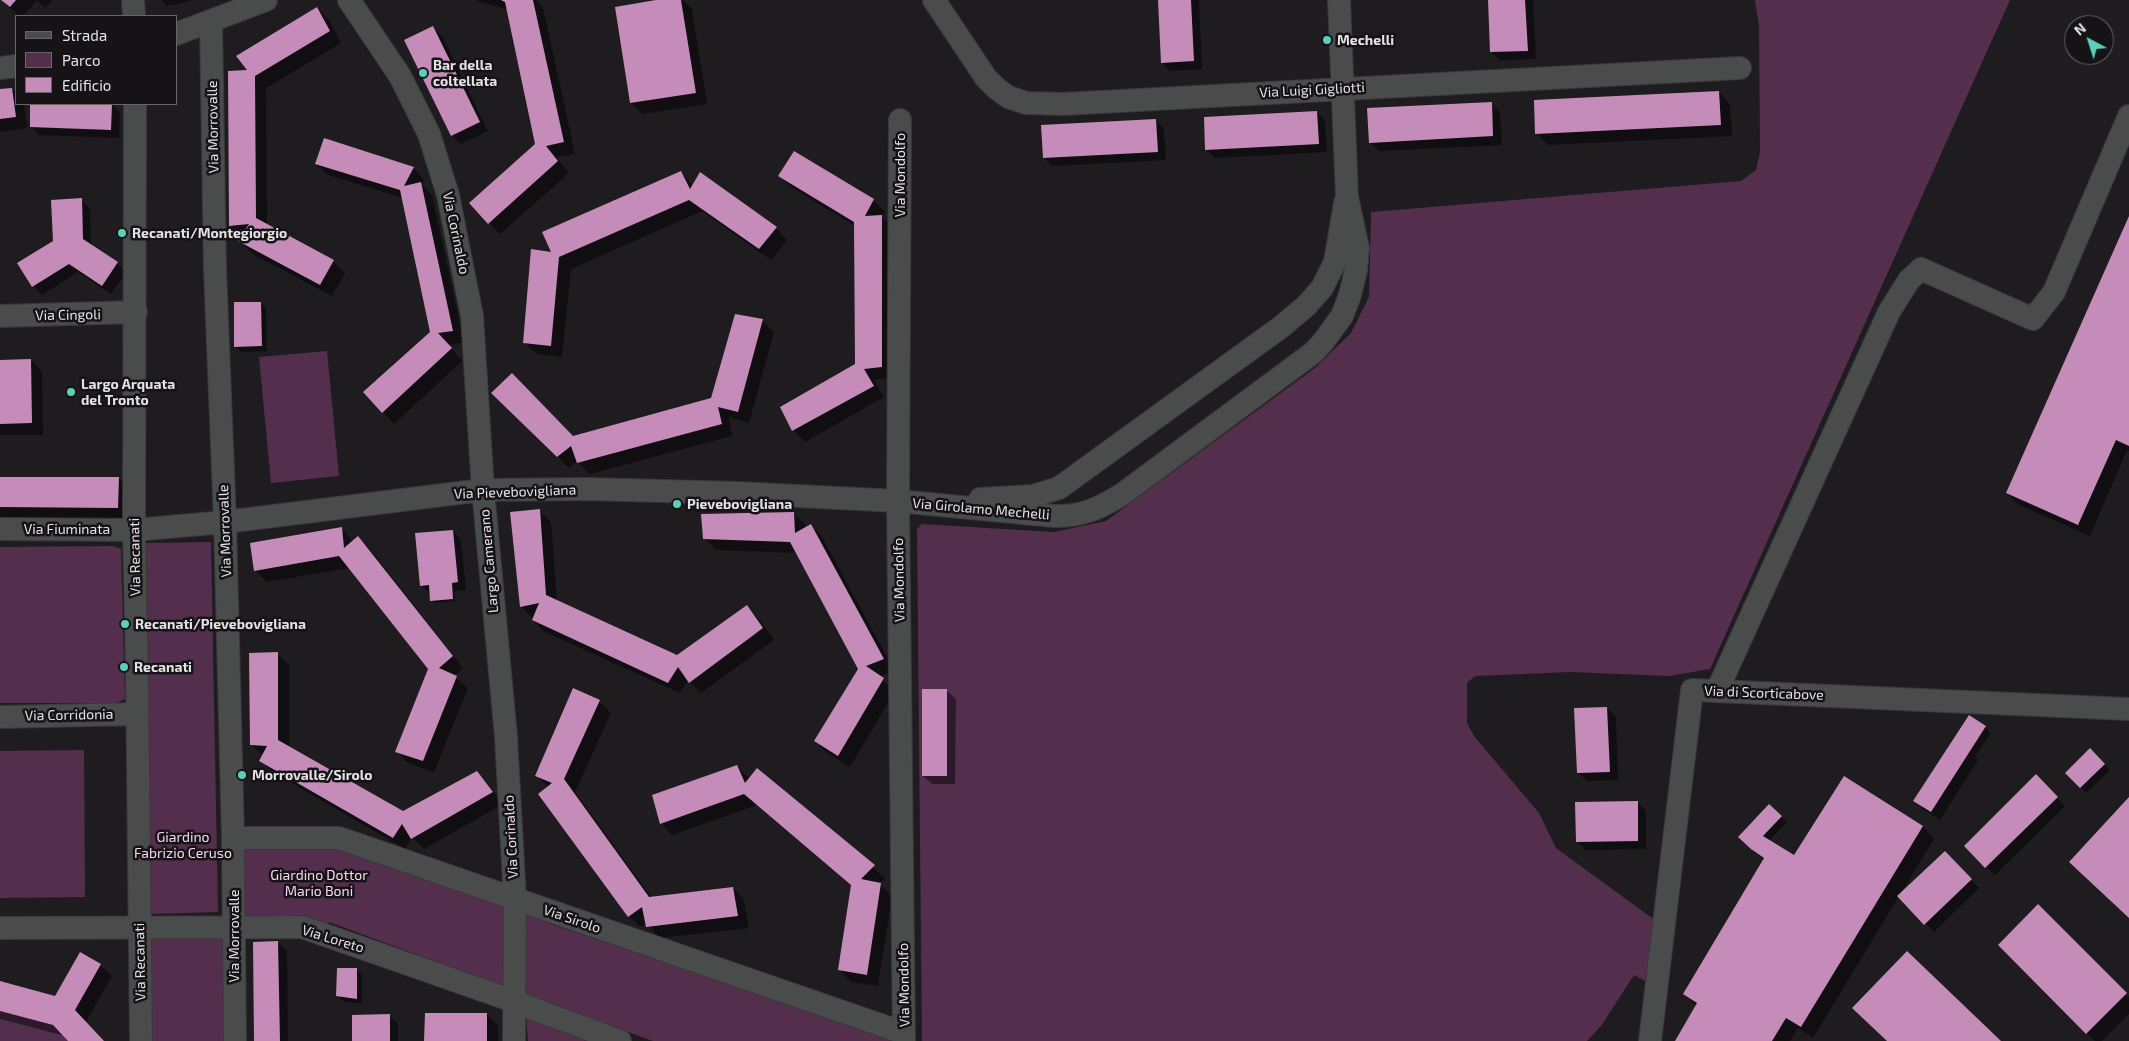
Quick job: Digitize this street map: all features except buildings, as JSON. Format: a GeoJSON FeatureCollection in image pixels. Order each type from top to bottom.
{"type":"FeatureCollection","features":[{"type":"Feature","properties":{"kind":"street"},"geometry":{"type":"LineString","coordinates":[[133,0],[134,15]]}},
{"type":"Feature","properties":{"kind":"street"},"geometry":{"type":"LineString","coordinates":[[178,33],[266,0]]}},
{"type":"Feature","properties":{"kind":"street","name":"Via Corinaldo"},"geometry":{"type":"LineString","coordinates":[[349,0],[381,46],[409,92],[429,134],[442,175],[460,251],[472,316],[483,490]]}},
{"type":"Feature","properties":{"kind":"street","name":"Via Luigi Gigliotti"},"geometry":{"type":"LineString","coordinates":[[934,0],[986,78],[1008,97],[1026,103],[1063,104],[1740,68]]}},
{"type":"Feature","properties":{"kind":"street","name":"Via Girolamo Mechelli"},"geometry":{"type":"LineString","coordinates":[[898,501],[1019,514],[1070,516],[1095,509],[1124,493],[1310,355],[1324,342],[1342,316],[1350,294],[1356,270],[1358,248],[1347,197],[1339,0]]}},
{"type":"Feature","properties":{"kind":"street","name":"Via Morrovalle"},"geometry":{"type":"LineString","coordinates":[[211,22],[215,269],[225,522],[234,838],[235,1041]]}},
{"type":"Feature","properties":{"kind":"street"},"geometry":{"type":"LineString","coordinates":[[0,68],[15,66]]}},
{"type":"Feature","properties":{"kind":"street","name":"Via Recanati"},"geometry":{"type":"LineString","coordinates":[[135,105],[134,530],[141,1041]]}},
{"type":"Feature","properties":{"kind":"street"},"geometry":{"type":"LineString","coordinates":[[1717,691],[1889,312],[1909,280],[1921,269],[2033,319],[2054,292],[2129,116]]}},
{"type":"Feature","properties":{"kind":"street","name":"Via Mondolfo"},"geometry":{"type":"LineString","coordinates":[[900,120],[898,501],[904,1037]]}},
{"type":"Feature","properties":{"kind":"street","name":"Via Girolamo Mechelli"},"geometry":{"type":"LineString","coordinates":[[898,501],[1033,496],[1051,491],[1072,480],[1280,327],[1316,296],[1328,278],[1335,262],[1342,212],[1347,197]]}},
{"type":"Feature","properties":{"kind":"street","name":"Via Cingoli"},"geometry":{"type":"LineString","coordinates":[[0,316],[136,312]]}},
{"type":"Feature","properties":{"kind":"street","name":"Via Pievebovigliana"},"geometry":{"type":"LineString","coordinates":[[134,530],[225,522],[483,490],[587,489],[738,493],[898,501]]}},
{"type":"Feature","properties":{"kind":"street","name":"Largo Camerano"},"geometry":{"type":"LineString","coordinates":[[483,490],[496,633]]}},
{"type":"Feature","properties":{"kind":"street","name":"Via Fiuminata"},"geometry":{"type":"LineString","coordinates":[[0,529],[134,530]]}},
{"type":"Feature","properties":{"kind":"street","name":"Via Corinaldo"},"geometry":{"type":"LineString","coordinates":[[496,633],[506,737],[515,900],[514,1041]]}},
{"type":"Feature","properties":{"kind":"street","name":"Via di Scorticabove"},"geometry":{"type":"LineString","coordinates":[[1650,1041],[1692,690],[2129,709]]}},
{"type":"Feature","properties":{"kind":"street","name":"Via Corridonia"},"geometry":{"type":"LineString","coordinates":[[0,717],[137,714]]}},
{"type":"Feature","properties":{"kind":"street","name":"Via Sirolo"},"geometry":{"type":"LineString","coordinates":[[234,838],[339,838],[904,1037]]}},
{"type":"Feature","properties":{"kind":"street","name":"Via Loreto"},"geometry":{"type":"LineString","coordinates":[[0,928],[302,927],[620,1041]]}},
{"type":"Feature","properties":{"kind":"green space"},"geometry":{"type":"Polygon","coordinates":[[[1755,0],[2010,0],[1710,669],[1669,676],[1570,672],[1475,676],[1467,683],[1467,723],[1474,736],[1539,813],[1556,848],[1656,921],[1645,981],[1634,975],[1601,1026],[1587,1041],[922,1041],[917,529],[922,524],[1054,532],[1106,521],[1315,368],[1351,333],[1369,297],[1371,212],[1741,181],[1756,170],[1760,152],[1759,26],[1755,0]]]}},
{"type":"Feature","properties":{"kind":"green space"},"geometry":{"type":"Polygon","coordinates":[[[327,351],[339,476],[271,483],[259,357],[327,351]]]}},
{"type":"Feature","properties":{"kind":"green space","name":"Giardino Fabrizio Ceruso"},"geometry":{"type":"Polygon","coordinates":[[[211,542],[218,912],[151,914],[144,543],[211,542]]]}},
{"type":"Feature","properties":{"kind":"green space"},"geometry":{"type":"Polygon","coordinates":[[[113,546],[121,549],[125,699],[116,703],[0,703],[0,547],[113,546]]]}},
{"type":"Feature","properties":{"kind":"green space"},"geometry":{"type":"Polygon","coordinates":[[[84,750],[85,897],[0,898],[0,751],[84,750]]]}},
{"type":"Feature","properties":{"kind":"green space","name":"Giardino Dottor Mario Boni"},"geometry":{"type":"Polygon","coordinates":[[[333,842],[503,904],[503,989],[483,979],[329,922],[326,928],[244,921],[243,846],[333,842]]]}},
{"type":"Feature","properties":{"kind":"green space"},"geometry":{"type":"Polygon","coordinates":[[[528,911],[547,916],[545,922],[862,1029],[892,1037],[892,1041],[653,1041],[551,1004],[526,998],[525,916],[528,911]]]}},
{"type":"Feature","properties":{"kind":"green space"},"geometry":{"type":"Polygon","coordinates":[[[234,926],[233,1041],[141,1041],[139,935],[234,926]]]}},
{"type":"Feature","properties":{"kind":"green space"},"geometry":{"type":"Polygon","coordinates":[[[0,1011],[53,1025],[68,1041],[0,1041],[0,1011]]]}},
{"type":"Feature","properties":{"kind":"green space"},"geometry":{"type":"Polygon","coordinates":[[[526,1017],[597,1041],[528,1041],[526,1017]]]}},
{"type":"Feature","properties":{"kind":"place","name":"Mechelli"},"geometry":{"type":"Point","coordinates":[1327,40]}},
{"type":"Feature","properties":{"kind":"place","name":"Bar della coltellata"},"geometry":{"type":"Point","coordinates":[423,73]}},
{"type":"Feature","properties":{"kind":"place","name":"Recanati/Montegiorgio"},"geometry":{"type":"Point","coordinates":[122,233]}},
{"type":"Feature","properties":{"kind":"place","name":"Largo Arquata del Tronto"},"geometry":{"type":"Point","coordinates":[71,392]}},
{"type":"Feature","properties":{"kind":"place","name":"Pievebovigliana"},"geometry":{"type":"Point","coordinates":[677,504]}},
{"type":"Feature","properties":{"kind":"place","name":"Recanati/Pievebovigliana"},"geometry":{"type":"Point","coordinates":[125,624]}},
{"type":"Feature","properties":{"kind":"place","name":"Recanati"},"geometry":{"type":"Point","coordinates":[124,667]}},
{"type":"Feature","properties":{"kind":"place","name":"Morrovalle/Sirolo"},"geometry":{"type":"Point","coordinates":[242,775]}}]}
